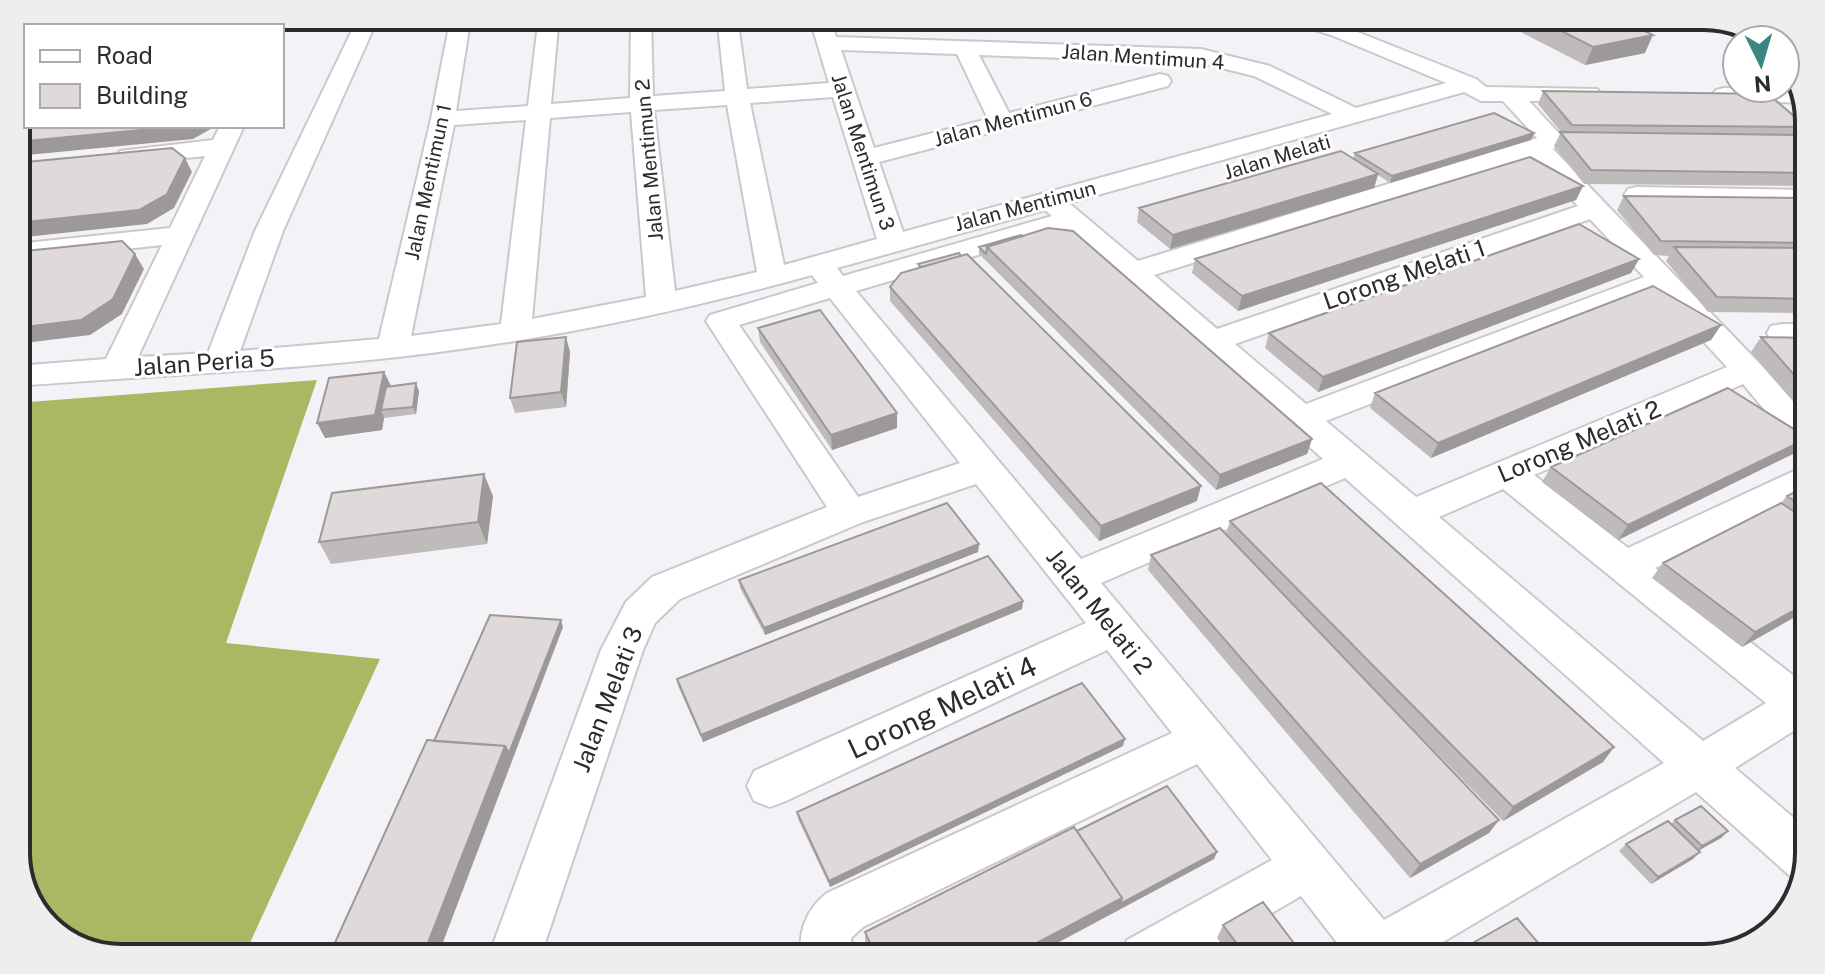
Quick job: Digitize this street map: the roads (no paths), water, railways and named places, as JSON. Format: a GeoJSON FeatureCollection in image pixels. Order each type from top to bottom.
{"type":"FeatureCollection","features":[{"type":"Feature","properties":{"kind":"street"},"geometry":{"type":"LineString","coordinates":[[220,362],[269,231],[362,30]]}},
{"type":"Feature","properties":{"kind":"street","name":"Jalan Mentimun 1"},"geometry":{"type":"LineString","coordinates":[[393,348],[443,119],[459,30]]}},
{"type":"Feature","properties":{"kind":"street"},"geometry":{"type":"LineString","coordinates":[[516,331],[548,30]]}},
{"type":"Feature","properties":{"kind":"street","name":"Jalan Mentimun 2"},"geometry":{"type":"LineString","coordinates":[[641,30],[642,104],[662,304]]}},
{"type":"Feature","properties":{"kind":"street"},"geometry":{"type":"LineString","coordinates":[[729,30],[737,97],[772,277]]}},
{"type":"Feature","properties":{"kind":"street","name":"Jalan Mentimun 3"},"geometry":{"type":"LineString","coordinates":[[824,30],[892,242]]}},
{"type":"Feature","properties":{"kind":"street"},"geometry":{"type":"LineString","coordinates":[[1133,272],[1553,140],[1486,90],[1335,30]]}},
{"type":"Feature","properties":{"kind":"street","name":"Jalan Mentimun 4"},"geometry":{"type":"LineString","coordinates":[[828,43],[1225,60],[1262,71],[1352,115]]}},
{"type":"Feature","properties":{"kind":"street"},"geometry":{"type":"LineString","coordinates":[[964,47],[1002,122]]}},
{"type":"Feature","properties":{"kind":"street","name":"Jalan Mentimun 6"},"geometry":{"type":"LineString","coordinates":[[865,158],[1160,81]]}},
{"type":"Feature","properties":{"kind":"street"},"geometry":{"type":"LineString","coordinates":[[443,119],[843,89]]}},
{"type":"Feature","properties":{"kind":"street","name":"Jalan Melati"},"geometry":{"type":"LineString","coordinates":[[1061,209],[1486,90],[1616,94]]}},
{"type":"Feature","properties":{"kind":"street","name":"Jalan Mentimun"},"geometry":{"type":"LineString","coordinates":[[393,348],[516,331],[662,304],[772,277],[828,276],[892,242],[1061,209],[1352,115],[1486,90]]}},
{"type":"Feature","properties":{"kind":"street"},"geometry":{"type":"LineString","coordinates":[[1694,95],[1721,97]]}},
{"type":"Feature","properties":{"kind":"street"},"geometry":{"type":"LineString","coordinates":[[111,158],[227,137]]}},
{"type":"Feature","properties":{"kind":"street"},"geometry":{"type":"LineString","coordinates":[[118,367],[227,137]]}},
{"type":"Feature","properties":{"kind":"street"},"geometry":{"type":"LineString","coordinates":[[1537,147],[1748,370],[1795,425]]}},
{"type":"Feature","properties":{"kind":"street"},"geometry":{"type":"LineString","coordinates":[[1637,195],[1795,198]]}},
{"type":"Feature","properties":{"kind":"street","name":"Lorong Melati 1"},"geometry":{"type":"LineString","coordinates":[[1212,341],[1597,208]]}},
{"type":"Feature","properties":{"kind":"street"},"geometry":{"type":"LineString","coordinates":[[850,513],[721,321],[828,276],[1061,209],[1795,849]]}},
{"type":"Feature","properties":{"kind":"street"},"geometry":{"type":"LineString","coordinates":[[30,251],[179,235]]}},
{"type":"Feature","properties":{"kind":"street","name":"Jalan Melati 2"},"geometry":{"type":"LineString","coordinates":[[828,276],[1370,944]]}},
{"type":"Feature","properties":{"kind":"street"},"geometry":{"type":"LineString","coordinates":[[1301,418],[1663,280]]}},
{"type":"Feature","properties":{"kind":"street","name":"Jalan Peria 5"},"geometry":{"type":"LineString","coordinates":[[30,375],[393,348]]}},
{"type":"Feature","properties":{"kind":"street","name":"Lorong Melati 2"},"geometry":{"type":"LineString","coordinates":[[1410,514],[1748,370]]}},
{"type":"Feature","properties":{"kind":"street"},"geometry":{"type":"LineString","coordinates":[[1073,578],[1351,461]]}},
{"type":"Feature","properties":{"kind":"street","name":"Jalan Melati 3"},"geometry":{"type":"LineString","coordinates":[[519,944],[622,650],[640,613],[666,588],[850,513],[984,468]]}},
{"type":"Feature","properties":{"kind":"street"},"geometry":{"type":"LineString","coordinates":[[1506,472],[1795,695]]}},
{"type":"Feature","properties":{"kind":"street"},"geometry":{"type":"LineString","coordinates":[[1625,566],[1795,483]]}},
{"type":"Feature","properties":{"kind":"street","name":"Lorong Melati 4"},"geometry":{"type":"LineString","coordinates":[[770,786],[1114,628]]}},
{"type":"Feature","properties":{"kind":"street"},"geometry":{"type":"LineString","coordinates":[[1398,944],[1795,708]]}},
{"type":"Feature","properties":{"kind":"street"},"geometry":{"type":"LineString","coordinates":[[824,944],[826,930],[834,918],[845,910],[1204,739]]}},
{"type":"Feature","properties":{"kind":"street"},"geometry":{"type":"LineString","coordinates":[[1170,944],[1307,866]]}}]}
